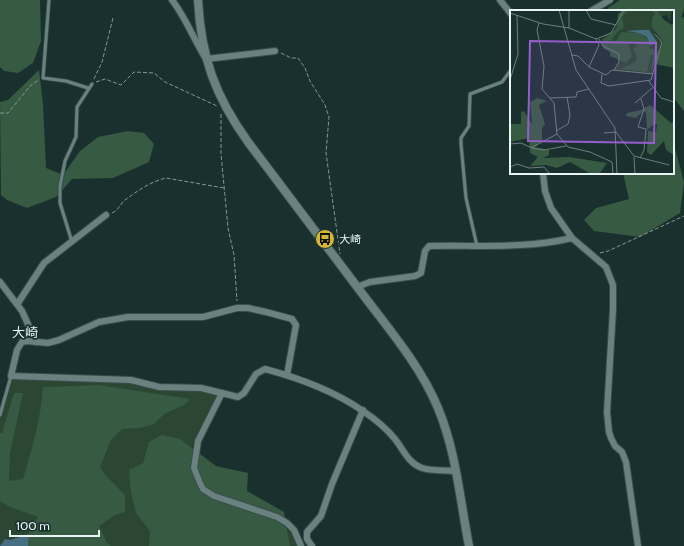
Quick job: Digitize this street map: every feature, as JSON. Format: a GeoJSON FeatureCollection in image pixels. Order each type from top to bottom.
{"type":"FeatureCollection","features":[{"type":"Feature","properties":{"kind":"street"},"geometry":{"type":"LineString","coordinates":[[172,0],[188,25],[206,59]]}},
{"type":"Feature","properties":{"kind":"street"},"geometry":{"type":"LineString","coordinates":[[198,0],[200,24],[206,59],[223,108],[417,368],[430,390],[444,425],[455,471],[469,546]]}},
{"type":"Feature","properties":{"kind":"street"},"geometry":{"type":"LineString","coordinates":[[500,0],[510,13]]}},
{"type":"Feature","properties":{"kind":"street"},"geometry":{"type":"LineString","coordinates":[[593,10],[610,0]]}},
{"type":"Feature","properties":{"kind":"street"},"geometry":{"type":"LineString","coordinates":[[206,59],[274,51]]}},
{"type":"Feature","properties":{"kind":"street"},"geometry":{"type":"LineString","coordinates":[[543,174],[545,190],[550,208],[572,238],[594,255],[606,267],[613,285],[607,417],[611,438],[615,446],[622,452],[626,462],[638,546]]}},
{"type":"Feature","properties":{"kind":"street"},"geometry":{"type":"LineString","coordinates":[[18,303],[44,263],[106,215]]}},
{"type":"Feature","properties":{"kind":"street"},"geometry":{"type":"LineString","coordinates":[[356,287],[370,282],[415,276],[421,273],[425,251],[429,246],[521,245],[553,242],[572,238]]}},
{"type":"Feature","properties":{"kind":"street"},"geometry":{"type":"LineString","coordinates":[[0,282],[18,303],[36,342]]}},
{"type":"Feature","properties":{"kind":"street"},"geometry":{"type":"LineString","coordinates":[[287,374],[296,324],[292,319],[248,308],[237,308],[203,317],[170,318],[128,316],[99,322],[59,340],[48,343],[22,342],[17,350],[11,376],[131,380],[160,387],[201,388],[238,397],[244,393],[256,374],[265,369],[287,374],[341,397],[363,410],[382,424],[412,462],[422,468],[455,471]]}},
{"type":"Feature","properties":{"kind":"street"},"geometry":{"type":"LineString","coordinates":[[222,392],[198,441],[194,468],[203,489],[214,496],[277,517],[287,523],[294,530],[301,546]]}},
{"type":"Feature","properties":{"kind":"street"},"geometry":{"type":"LineString","coordinates":[[312,546],[307,539],[307,532],[321,516],[332,484],[363,410]]}},
{"type":"Feature","properties":{"kind":"lane"},"geometry":{"type":"LineString","coordinates":[[49,0],[43,78],[66,81],[88,88]]}},
{"type":"Feature","properties":{"kind":"lane"},"geometry":{"type":"LineString","coordinates":[[477,246],[466,198],[461,138],[469,126],[470,94],[502,82],[510,71]]}},
{"type":"Feature","properties":{"kind":"lane"},"geometry":{"type":"LineString","coordinates":[[72,242],[60,203],[60,186],[65,161],[76,137],[77,107],[92,84]]}},
{"type":"Feature","properties":{"kind":"lane"},"geometry":{"type":"LineString","coordinates":[[0,415],[11,376]]}},
{"type":"Feature","properties":{"kind":"path"},"geometry":{"type":"LineString","coordinates":[[92,84],[102,62],[113,18]]}},
{"type":"Feature","properties":{"kind":"path"},"geometry":{"type":"LineString","coordinates":[[274,51],[291,58],[298,58],[325,105],[329,117],[326,153],[341,252],[338,262]]}},
{"type":"Feature","properties":{"kind":"path"},"geometry":{"type":"LineString","coordinates":[[92,84],[106,79],[121,85],[134,72],[154,73],[165,82],[223,108],[222,154],[228,228],[234,254],[237,308]]}},
{"type":"Feature","properties":{"kind":"path"},"geometry":{"type":"LineString","coordinates":[[0,113],[8,113],[31,85],[43,78]]}},
{"type":"Feature","properties":{"kind":"path"},"geometry":{"type":"LineString","coordinates":[[106,215],[117,211],[124,201],[157,180],[166,178],[225,188]]}},
{"type":"Feature","properties":{"kind":"path"},"geometry":{"type":"LineString","coordinates":[[594,255],[608,251],[684,216]]}},
{"type":"Feature","properties":{"kind":"green space"},"geometry":{"type":"Polygon","coordinates":[[[0,0],[40,0],[41,41],[33,63],[18,73],[4,71],[0,67],[0,0]]]}},
{"type":"Feature","properties":{"kind":"green space"},"geometry":{"type":"Polygon","coordinates":[[[620,0],[684,0],[684,9],[681,18],[684,17],[684,111],[674,98],[674,10],[608,10],[608,8],[620,0]]]}},
{"type":"Feature","properties":{"kind":"green space"},"geometry":{"type":"Polygon","coordinates":[[[39,70],[43,104],[46,168],[63,175],[80,151],[98,137],[128,131],[144,133],[154,144],[149,162],[113,178],[72,179],[56,197],[27,208],[7,200],[1,195],[0,102],[8,100],[39,70]]]}},
{"type":"Feature","properties":{"kind":"green space"},"geometry":{"type":"Polygon","coordinates":[[[674,145],[684,182],[680,213],[640,237],[594,231],[584,220],[596,208],[629,199],[623,174],[674,174],[674,145]]]}},
{"type":"Feature","properties":{"kind":"green space"},"geometry":{"type":"Polygon","coordinates":[[[11,376],[109,380],[159,387],[222,393],[189,453],[275,522],[291,532],[297,546],[0,546],[0,415],[11,376]]]}},
{"type":"Feature","properties":{"kind":"green space"},"geometry":{"type":"Polygon","coordinates":[[[99,385],[190,399],[184,405],[164,414],[154,424],[140,428],[122,429],[111,440],[100,467],[106,476],[125,495],[125,512],[115,515],[99,526],[107,543],[111,546],[28,546],[30,527],[38,517],[10,507],[0,501],[0,433],[2,433],[14,393],[23,393],[10,453],[9,481],[23,479],[38,422],[43,387],[99,385]]]}},
{"type":"Feature","properties":{"kind":"green space"},"geometry":{"type":"Polygon","coordinates":[[[162,435],[180,439],[216,466],[248,473],[247,491],[284,512],[290,546],[149,546],[150,531],[136,513],[131,493],[129,470],[143,463],[149,442],[162,435]]]}},
{"type":"Feature","properties":{"kind":"water"},"geometry":{"type":"Polygon","coordinates":[[[29,534],[28,546],[0,546],[5,539],[10,540],[29,534]]]}},
{"type":"Feature","properties":{"kind":"place","name":"大崎"},"geometry":{"type":"Point","coordinates":[325,239]}},
{"type":"Feature","properties":{"kind":"district","name":"大崎"},"geometry":{"type":"Point","coordinates":[25,332]}}]}
